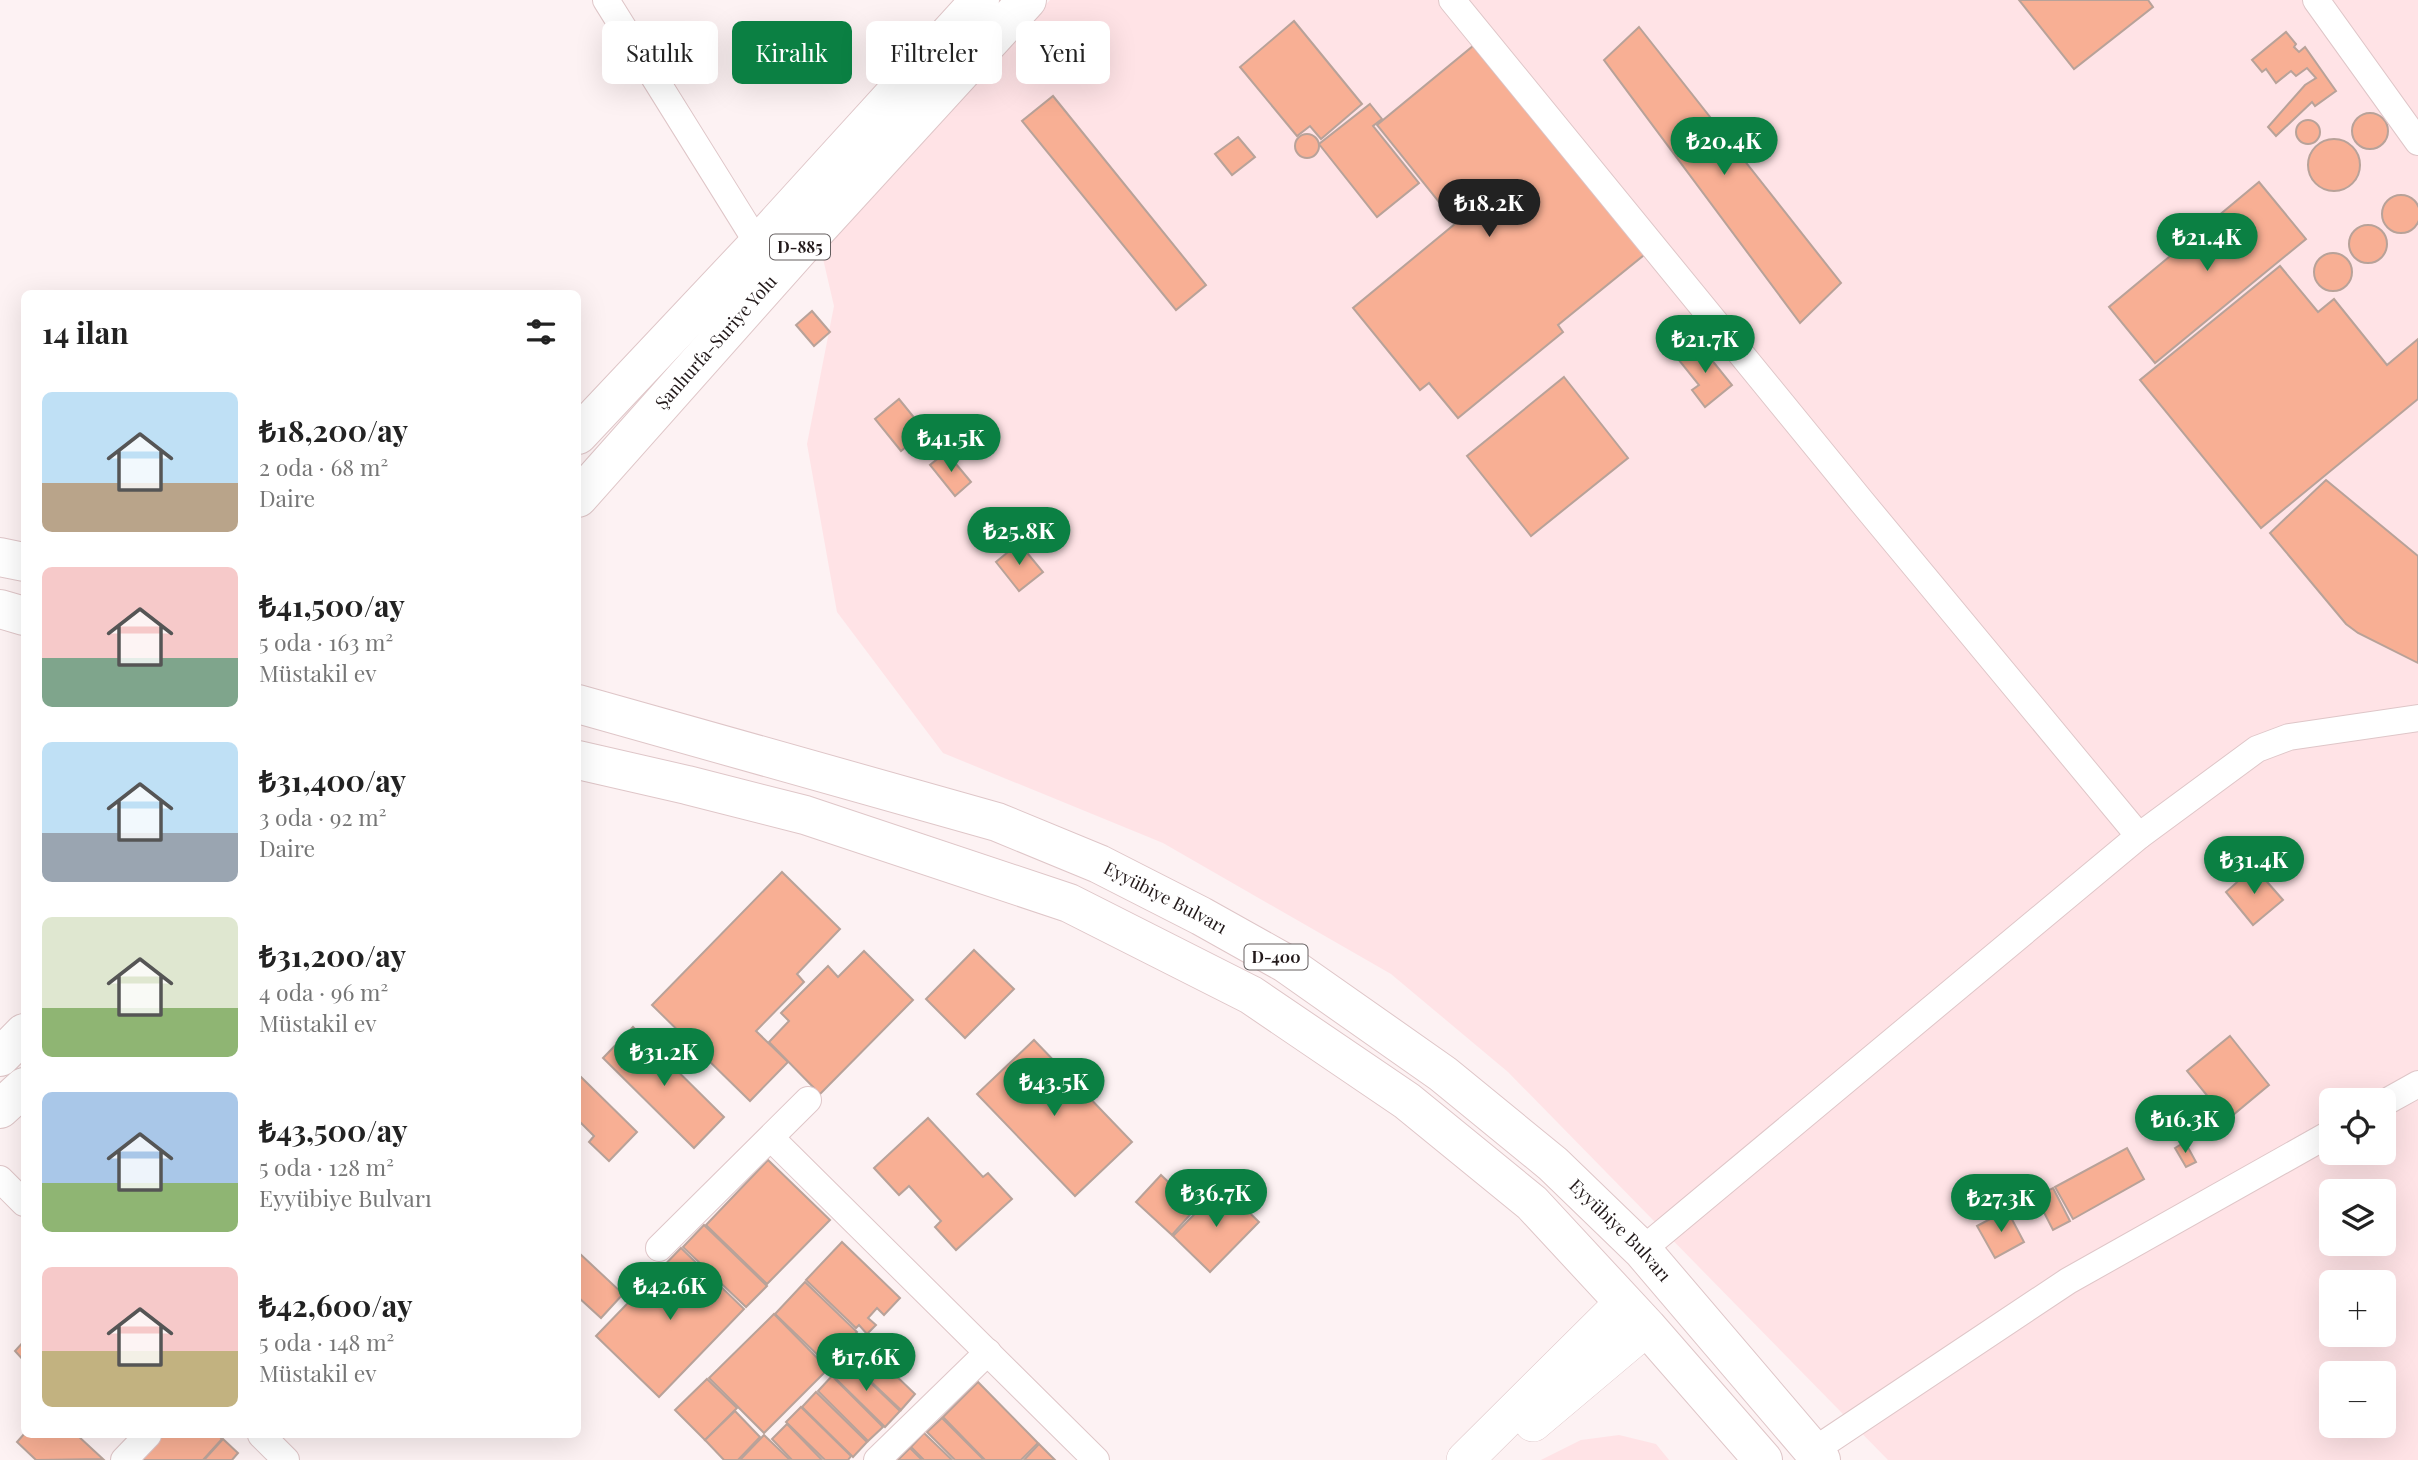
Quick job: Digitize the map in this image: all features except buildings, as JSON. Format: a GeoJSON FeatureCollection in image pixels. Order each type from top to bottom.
{"type":"FeatureCollection","features":[{"type":"Feature","properties":{"kind":"main road","name":"Şanlıurfa-Suriye Yolu"},"geometry":{"type":"LineString","coordinates":[[581,432],[758,244],[980,0]]}},
{"type":"Feature","properties":{"kind":"main road","name":"Şanlıurfa-Suriye Yolu"},"geometry":{"type":"LineString","coordinates":[[581,495],[810,237],[1027,0]]}},
{"type":"Feature","properties":{"kind":"main road"},"geometry":{"type":"LineString","coordinates":[[0,557],[21,561]]}},
{"type":"Feature","properties":{"kind":"main road"},"geometry":{"type":"LineString","coordinates":[[0,609],[21,615]]}},
{"type":"Feature","properties":{"kind":"main road","name":"Eyyübiye Bulvarı"},"geometry":{"type":"LineString","coordinates":[[581,705],[997,822],[1099,864],[1285,963],[1443,1074],[1553,1164],[1642,1251],[1817,1455]]}},
{"type":"Feature","properties":{"kind":"main road","name":"D-400"},"geometry":{"type":"LineString","coordinates":[[581,761],[805,816],[1069,903],[1251,995],[1407,1101],[1532,1203],[1763,1460]]}},
{"type":"Feature","properties":{"kind":"main road"},"geometry":{"type":"LineString","coordinates":[[0,1057],[21,1035]]}},
{"type":"Feature","properties":{"kind":"main road"},"geometry":{"type":"LineString","coordinates":[[0,1109],[21,1090]]}},
{"type":"Feature","properties":{"kind":"main road"},"geometry":{"type":"LineString","coordinates":[[1465,1460],[1635,1315]]}},
{"type":"Feature","properties":{"kind":"main road"},"geometry":{"type":"LineString","coordinates":[[1489,1460],[1635,1315]]}},
{"type":"Feature","properties":{"kind":"street"},"geometry":{"type":"LineString","coordinates":[[606,0],[758,244]]}},
{"type":"Feature","properties":{"kind":"street"},"geometry":{"type":"LineString","coordinates":[[1452,0],[2139,836]]}},
{"type":"Feature","properties":{"kind":"street"},"geometry":{"type":"LineString","coordinates":[[2316,0],[2418,142]]}},
{"type":"Feature","properties":{"kind":"street"},"geometry":{"type":"LineString","coordinates":[[1642,1251],[2139,836],[2257,749],[2272,742],[2331,729],[2418,718]]}},
{"type":"Feature","properties":{"kind":"street"},"geometry":{"type":"LineString","coordinates":[[2396,1096],[2418,1083]]}},
{"type":"Feature","properties":{"kind":"street"},"geometry":{"type":"LineString","coordinates":[[659,1248],[808,1100]]}},
{"type":"Feature","properties":{"kind":"street"},"geometry":{"type":"LineString","coordinates":[[771,1138],[1096,1460]]}},
{"type":"Feature","properties":{"kind":"street"},"geometry":{"type":"LineString","coordinates":[[1817,1455],[2068,1281],[2319,1140]]}},
{"type":"Feature","properties":{"kind":"street"},"geometry":{"type":"LineString","coordinates":[[0,1179],[21,1200]]}},
{"type":"Feature","properties":{"kind":"street"},"geometry":{"type":"LineString","coordinates":[[877,1460],[988,1352]]}},
{"type":"Feature","properties":{"kind":"street"},"geometry":{"type":"LineString","coordinates":[[124,1460],[145,1438]]}},
{"type":"Feature","properties":{"kind":"street"},"geometry":{"type":"LineString","coordinates":[[264,1438],[286,1460]]}},
{"type":"Feature","properties":{"kind":"shaded area"},"geometry":{"type":"Polygon","coordinates":[[[1050,0],[2418,0],[2418,1460],[1888,1460],[1508,1072],[1391,974],[1163,843],[943,753],[837,612],[807,444],[834,306],[821,250],[973,84],[1002,84],[1002,52],[1016,37],[1016,84],[1110,84],[1110,21],[1031,21],[1050,0]]]}},
{"type":"Feature","properties":{"kind":"shaded area"},"geometry":{"type":"Polygon","coordinates":[[[1619,1435],[1656,1444],[1669,1460],[1541,1460],[1581,1440],[1619,1435]]]}}]}
